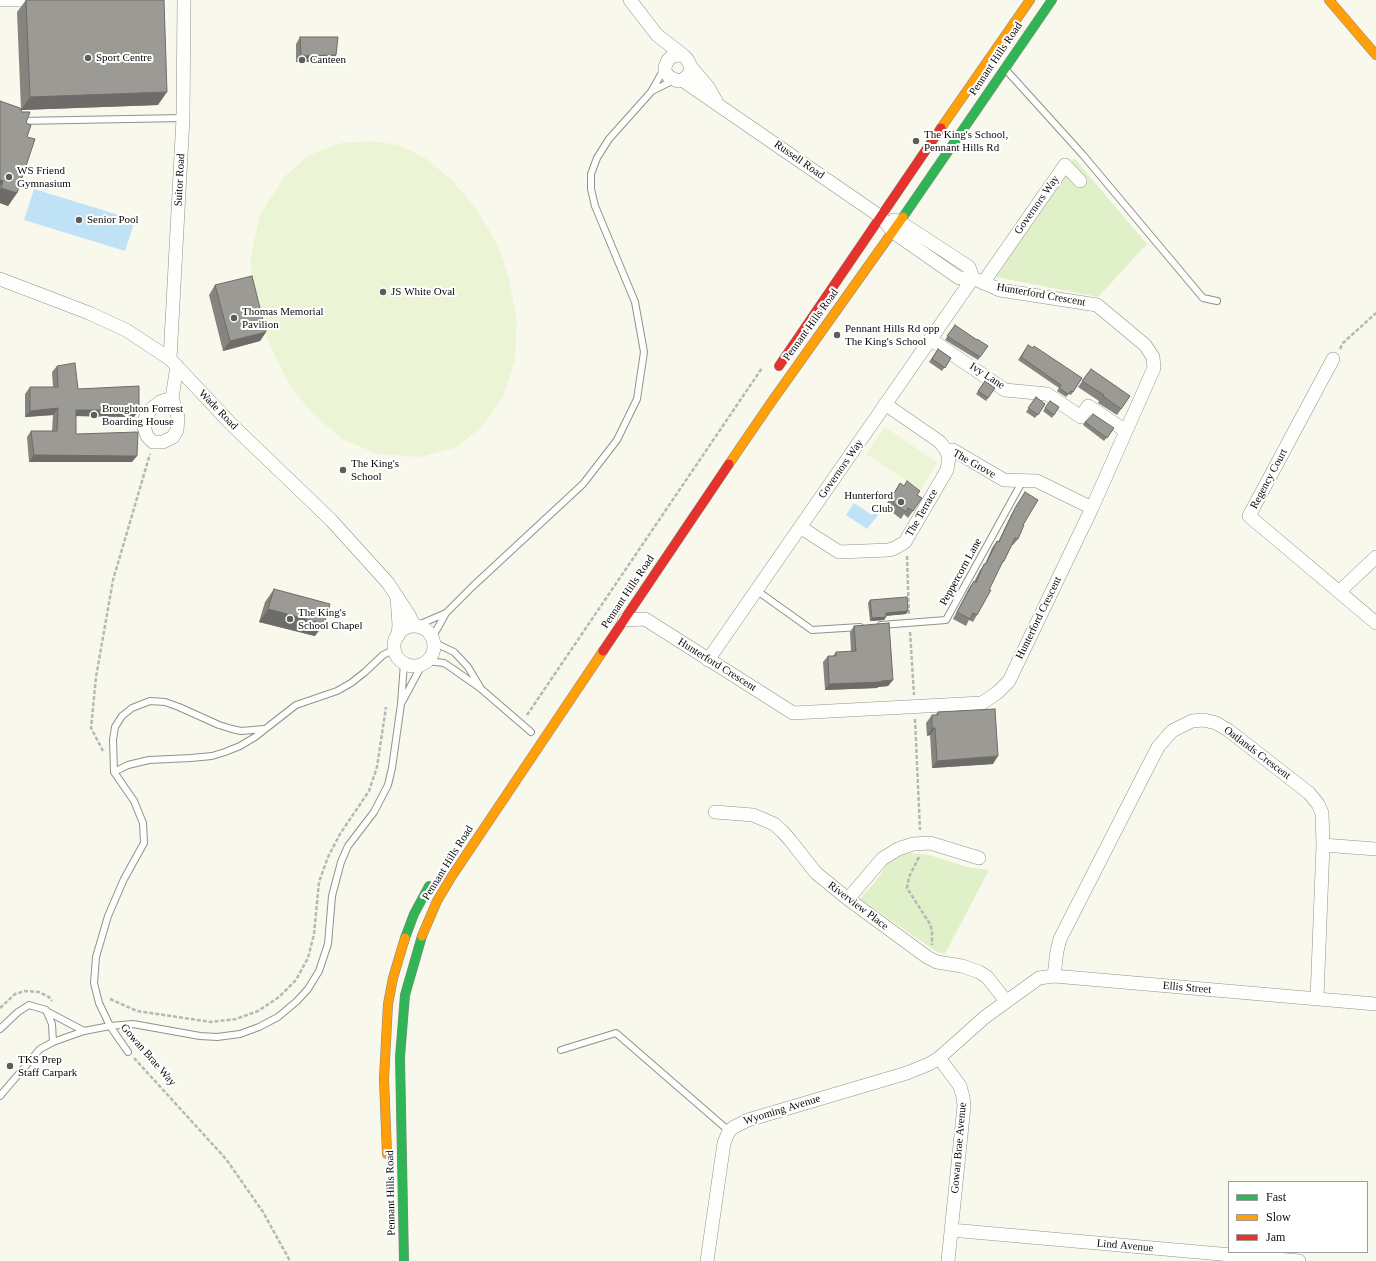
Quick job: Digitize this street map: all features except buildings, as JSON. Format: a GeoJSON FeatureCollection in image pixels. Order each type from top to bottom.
{"type":"FeatureCollection","features":[{"type":"Feature","properties":{"kind":"main road","name":"Pennant Hills Road"},"geometry":{"type":"LineString","coordinates":[[772,377],[1030,0]]}},
{"type":"Feature","properties":{"kind":"main road","name":"Pennant Hills Road"},"geometry":{"type":"LineString","coordinates":[[404,1261],[400,1057],[402,1022],[405,995],[419,943],[437,901],[452,876],[770,404],[900,222],[1052,0]]}},
{"type":"Feature","properties":{"kind":"main road"},"geometry":{"type":"LineString","coordinates":[[1328,0],[1376,55]]}},
{"type":"Feature","properties":{"kind":"main road","name":"Pennant Hills Road"},"geometry":{"type":"LineString","coordinates":[[388,1165],[384,1079],[388,1004],[400,952],[414,914],[431,880]]}},
{"type":"Feature","properties":{"kind":"street"},"geometry":{"type":"LineString","coordinates":[[0,0],[42,0]]}},
{"type":"Feature","properties":{"kind":"street","name":"Suitor Road"},"geometry":{"type":"LineString","coordinates":[[172,398],[183,118],[184,0]]}},
{"type":"Feature","properties":{"kind":"street"},"geometry":{"type":"LineString","coordinates":[[630,0],[657,35],[687,62],[708,87],[718,104]]}},
{"type":"Feature","properties":{"kind":"street"},"geometry":{"type":"LineString","coordinates":[[657,35],[666,63],[667,75],[678,80],[689,75],[687,62]]}},
{"type":"Feature","properties":{"kind":"street"},"geometry":{"type":"LineString","coordinates":[[666,63],[675,56],[687,62]]}},
{"type":"Feature","properties":{"kind":"street","name":"Russell Road"},"geometry":{"type":"LineString","coordinates":[[678,80],[718,104],[881,217]]}},
{"type":"Feature","properties":{"kind":"street","name":"Governors Way"},"geometry":{"type":"LineString","coordinates":[[708,660],[930,339],[978,280],[1065,165],[1080,182]]}},
{"type":"Feature","properties":{"kind":"street"},"geometry":{"type":"LineString","coordinates":[[881,217],[900,222],[968,267],[978,280]]}},
{"type":"Feature","properties":{"kind":"street","name":"Hunterford Crescent"},"geometry":{"type":"LineString","coordinates":[[624,620],[645,619],[793,713],[982,703],[998,693],[1008,681],[1092,508],[1154,368],[1153,357],[1145,345],[1097,305],[1000,290],[978,280],[959,278],[893,232],[881,217]]}},
{"type":"Feature","properties":{"kind":"street","name":"Wade Road"},"geometry":{"type":"LineString","coordinates":[[0,279],[89,313],[126,330],[174,363],[230,424],[331,520],[388,583],[397,595],[415,626]]}},
{"type":"Feature","properties":{"kind":"street","name":"Ivy Lane"},"geometry":{"type":"LineString","coordinates":[[930,339],[1005,390],[1047,394],[1081,417],[1088,406],[1126,432]]}},
{"type":"Feature","properties":{"kind":"street","name":"Regency Court"},"geometry":{"type":"LineString","coordinates":[[1333,360],[1249,516],[1376,622]]}},
{"type":"Feature","properties":{"kind":"street"},"geometry":{"type":"LineString","coordinates":[[172,398],[178,417],[177,430],[173,437],[163,442],[153,442],[147,436],[144,427],[145,419],[151,408],[160,402],[172,398]]}},
{"type":"Feature","properties":{"kind":"street"},"geometry":{"type":"LineString","coordinates":[[885,404],[933,436],[946,450]]}},
{"type":"Feature","properties":{"kind":"street","name":"The Grove"},"geometry":{"type":"LineString","coordinates":[[946,450],[953,450],[1004,480],[1022,482],[1038,481],[1092,508]]}},
{"type":"Feature","properties":{"kind":"street","name":"The Terrace"},"geometry":{"type":"LineString","coordinates":[[800,527],[839,552],[889,550],[895,548],[905,542],[947,470],[949,457],[946,450]]}},
{"type":"Feature","properties":{"kind":"street"},"geometry":{"type":"LineString","coordinates":[[1339,592],[1376,557]]}},
{"type":"Feature","properties":{"kind":"street"},"geometry":{"type":"LineString","coordinates":[[397,595],[399,625],[398,636],[395,643],[396,654],[404,663],[413,666],[425,662],[433,652],[433,640],[426,630],[415,626],[405,629],[398,636]]}},
{"type":"Feature","properties":{"kind":"street","name":"Oatlands Crescent"},"geometry":{"type":"LineString","coordinates":[[1054,976],[1060,938],[1158,747],[1172,731],[1192,721],[1204,720],[1216,723],[1228,730],[1309,793],[1318,804],[1322,813],[1323,845],[1317,998]]}},
{"type":"Feature","properties":{"kind":"street","name":"Riverview Place"},"geometry":{"type":"LineString","coordinates":[[715,812],[753,815],[774,824],[786,835],[816,873],[848,899],[927,957],[937,962],[962,966],[979,972],[987,977],[1006,1001]]}},
{"type":"Feature","properties":{"kind":"street"},"geometry":{"type":"LineString","coordinates":[[848,899],[882,860],[898,849],[920,843],[930,844],[979,858]]}},
{"type":"Feature","properties":{"kind":"street"},"geometry":{"type":"LineString","coordinates":[[1323,845],[1376,849]]}},
{"type":"Feature","properties":{"kind":"street","name":"Ellis Street"},"geometry":{"type":"LineString","coordinates":[[1006,1001],[1038,978],[1054,976],[1376,1004]]}},
{"type":"Feature","properties":{"kind":"street"},"geometry":{"type":"LineString","coordinates":[[939,1058],[979,1022],[1006,1001]]}},
{"type":"Feature","properties":{"kind":"street","name":"Wyoming Avenue"},"geometry":{"type":"LineString","coordinates":[[729,1131],[740,1123],[748,1120],[907,1073],[939,1058]]}},
{"type":"Feature","properties":{"kind":"street","name":"Gowan Brae Avenue"},"geometry":{"type":"LineString","coordinates":[[939,1058],[960,1086],[964,1106],[948,1261]]}},
{"type":"Feature","properties":{"kind":"street"},"geometry":{"type":"LineString","coordinates":[[707,1261],[722,1150],[729,1131]]}},
{"type":"Feature","properties":{"kind":"street","name":"Lind Avenue"},"geometry":{"type":"LineString","coordinates":[[951,1230],[1299,1261]]}},
{"type":"Feature","properties":{"kind":"lane"},"geometry":{"type":"LineString","coordinates":[[480,688],[468,667],[454,652],[433,640],[446,613],[583,484],[618,440],[637,399],[644,352],[635,302],[595,206],[591,189],[591,174],[597,158],[609,138],[651,92],[666,63]]}},
{"type":"Feature","properties":{"kind":"lane"},"geometry":{"type":"LineString","coordinates":[[1004,68],[1083,155],[1203,298],[1217,301]]}},
{"type":"Feature","properties":{"kind":"lane"},"geometry":{"type":"LineString","coordinates":[[651,92],[667,83],[678,80]]}},
{"type":"Feature","properties":{"kind":"lane"},"geometry":{"type":"LineString","coordinates":[[16,121],[183,118]]}},
{"type":"Feature","properties":{"kind":"lane","name":"Peppercorn Lane"},"geometry":{"type":"LineString","coordinates":[[872,626],[946,620],[1022,482]]}},
{"type":"Feature","properties":{"kind":"lane"},"geometry":{"type":"LineString","coordinates":[[756,590],[812,630],[864,626]]}},
{"type":"Feature","properties":{"kind":"lane"},"geometry":{"type":"LineString","coordinates":[[415,626],[446,613]]}},
{"type":"Feature","properties":{"kind":"lane"},"geometry":{"type":"LineString","coordinates":[[264,729],[241,731],[232,729],[219,725],[166,702],[150,701],[132,708],[122,716],[115,727],[113,740],[114,772],[149,760],[212,756],[240,746],[255,737],[296,705],[337,691],[351,683],[383,655],[395,649]]}},
{"type":"Feature","properties":{"kind":"lane"},"geometry":{"type":"LineString","coordinates":[[401,704],[425,662],[444,664],[480,688],[531,732]]}},
{"type":"Feature","properties":{"kind":"lane"},"geometry":{"type":"LineString","coordinates":[[0,1096],[40,1049],[53,1042],[84,1031],[110,1026],[133,1024],[200,1036],[217,1037],[240,1034],[260,1027],[278,1017],[305,993],[319,971],[328,944],[332,896],[341,862],[348,846],[374,812],[388,785],[392,768],[401,704],[404,663]]}},
{"type":"Feature","properties":{"kind":"lane","name":"Gowan Brae Way"},"geometry":{"type":"LineString","coordinates":[[114,772],[134,801],[143,822],[144,843],[124,879],[108,916],[96,957],[94,983],[99,1002],[110,1026],[128,1052]]}},
{"type":"Feature","properties":{"kind":"lane"},"geometry":{"type":"LineString","coordinates":[[0,1030],[18,1012],[29,1005],[46,1010],[84,1031]]}},
{"type":"Feature","properties":{"kind":"lane"},"geometry":{"type":"LineString","coordinates":[[46,1010],[52,1024],[53,1042]]}},
{"type":"Feature","properties":{"kind":"lane"},"geometry":{"type":"LineString","coordinates":[[561,1050],[616,1033],[729,1131]]}},
{"type":"Feature","properties":{"kind":"path"},"geometry":{"type":"LineString","coordinates":[[1333,360],[1343,344],[1376,313]]}},
{"type":"Feature","properties":{"kind":"path","name":"Pennant Hills Road"},"geometry":{"type":"LineString","coordinates":[[521,724],[535,701],[763,366]]}},
{"type":"Feature","properties":{"kind":"path"},"geometry":{"type":"LineString","coordinates":[[104,753],[91,728],[96,677],[113,580],[153,442]]}},
{"type":"Feature","properties":{"kind":"path"},"geometry":{"type":"LineString","coordinates":[[110,999],[137,1011],[211,1022],[236,1019],[258,1012],[279,998],[296,980],[308,958],[314,934],[319,882],[328,857],[340,834],[369,791],[378,767],[386,707]]}},
{"type":"Feature","properties":{"kind":"path"},"geometry":{"type":"LineString","coordinates":[[920,843],[920,856],[910,877],[907,888],[910,895],[930,924],[932,931],[932,949]]}},
{"type":"Feature","properties":{"kind":"path","name":"Gowan Brae Way"},"geometry":{"type":"LineString","coordinates":[[128,1052],[226,1159],[263,1212],[290,1261]]}},
{"type":"Feature","properties":{"kind":"green space","name":"JS White Oval"},"geometry":{"type":"Polygon","coordinates":[[[371,141],[399,145],[425,158],[452,180],[477,210],[498,245],[509,279],[517,319],[515,359],[504,395],[482,427],[455,448],[419,457],[378,454],[342,439],[310,411],[288,382],[271,348],[257,305],[250,260],[260,215],[284,177],[309,155],[341,143],[371,141]]]}},
{"type":"Feature","properties":{"kind":"green space"},"geometry":{"type":"Polygon","coordinates":[[[1074,158],[1147,244],[1098,297],[996,277],[1074,158]]]}},
{"type":"Feature","properties":{"kind":"green space"},"geometry":{"type":"Polygon","coordinates":[[[885,427],[938,463],[920,490],[866,454],[885,427]]]}},
{"type":"Feature","properties":{"kind":"green space"},"geometry":{"type":"Polygon","coordinates":[[[907,853],[929,855],[967,867],[989,870],[945,954],[937,952],[860,899],[875,882],[889,861],[907,853]]]}},
{"type":"Feature","properties":{"kind":"water","name":"Senior Pool"},"geometry":{"type":"Polygon","coordinates":[[[34,189],[135,220],[125,251],[24,220],[34,189]]]}},
{"type":"Feature","properties":{"kind":"water"},"geometry":{"type":"Polygon","coordinates":[[[854,503],[872,515],[874,513],[878,515],[867,529],[846,515],[854,503]]]}},
{"type":"Feature","properties":{"kind":"traffic: fast"},"geometry":{"type":"LineString","coordinates":[[903,217],[1052,0]]}},
{"type":"Feature","properties":{"kind":"traffic: fast"},"geometry":{"type":"LineString","coordinates":[[405,938],[414,914],[429,886]]}},
{"type":"Feature","properties":{"kind":"traffic: fast"},"geometry":{"type":"LineString","coordinates":[[404,1261],[400,1057],[405,995],[422,936]]}},
{"type":"Feature","properties":{"kind":"traffic: slow"},"geometry":{"type":"LineString","coordinates":[[941,128],[1030,0]]}},
{"type":"Feature","properties":{"kind":"traffic: slow"},"geometry":{"type":"LineString","coordinates":[[1329,0],[1376,55]]}},
{"type":"Feature","properties":{"kind":"traffic: slow"},"geometry":{"type":"LineString","coordinates":[[729,464],[903,217]]}},
{"type":"Feature","properties":{"kind":"traffic: slow"},"geometry":{"type":"LineString","coordinates":[[422,936],[437,901],[452,876],[603,651]]}},
{"type":"Feature","properties":{"kind":"traffic: slow"},"geometry":{"type":"LineString","coordinates":[[387,1154],[384,1079],[388,1004],[393,978],[405,938]]}},
{"type":"Feature","properties":{"kind":"traffic: jam"},"geometry":{"type":"LineString","coordinates":[[779,366],[941,128]]}},
{"type":"Feature","properties":{"kind":"traffic: jam"},"geometry":{"type":"LineString","coordinates":[[603,651],[729,464]]}},
{"type":"Feature","properties":{"kind":"place","name":"Sport Centre"},"geometry":{"type":"Point","coordinates":[88,58]}},
{"type":"Feature","properties":{"kind":"place","name":"Canteen"},"geometry":{"type":"Point","coordinates":[302,60]}},
{"type":"Feature","properties":{"kind":"place","name":"The King's School, Pennant Hills Rd"},"geometry":{"type":"Point","coordinates":[916,141]}},
{"type":"Feature","properties":{"kind":"place","name":"WS Friend Gymnasium"},"geometry":{"type":"Point","coordinates":[9,177]}},
{"type":"Feature","properties":{"kind":"place","name":"Senior Pool"},"geometry":{"type":"Point","coordinates":[79,220]}},
{"type":"Feature","properties":{"kind":"place","name":"JS White Oval"},"geometry":{"type":"Point","coordinates":[383,292]}},
{"type":"Feature","properties":{"kind":"place","name":"Thomas Memorial Pavilion"},"geometry":{"type":"Point","coordinates":[234,318]}},
{"type":"Feature","properties":{"kind":"place","name":"Pennant Hills Rd opp The King's School"},"geometry":{"type":"Point","coordinates":[837,335]}},
{"type":"Feature","properties":{"kind":"place","name":"Broughton Forrest Boarding House"},"geometry":{"type":"Point","coordinates":[94,415]}},
{"type":"Feature","properties":{"kind":"place","name":"The King's School"},"geometry":{"type":"Point","coordinates":[343,470]}},
{"type":"Feature","properties":{"kind":"place","name":"Hunterford Club"},"geometry":{"type":"Point","coordinates":[901,502]}},
{"type":"Feature","properties":{"kind":"place","name":"The King's School Chapel"},"geometry":{"type":"Point","coordinates":[290,619]}},
{"type":"Feature","properties":{"kind":"place","name":"TKS Prep Staff Carpark"},"geometry":{"type":"Point","coordinates":[10,1066]}}]}
